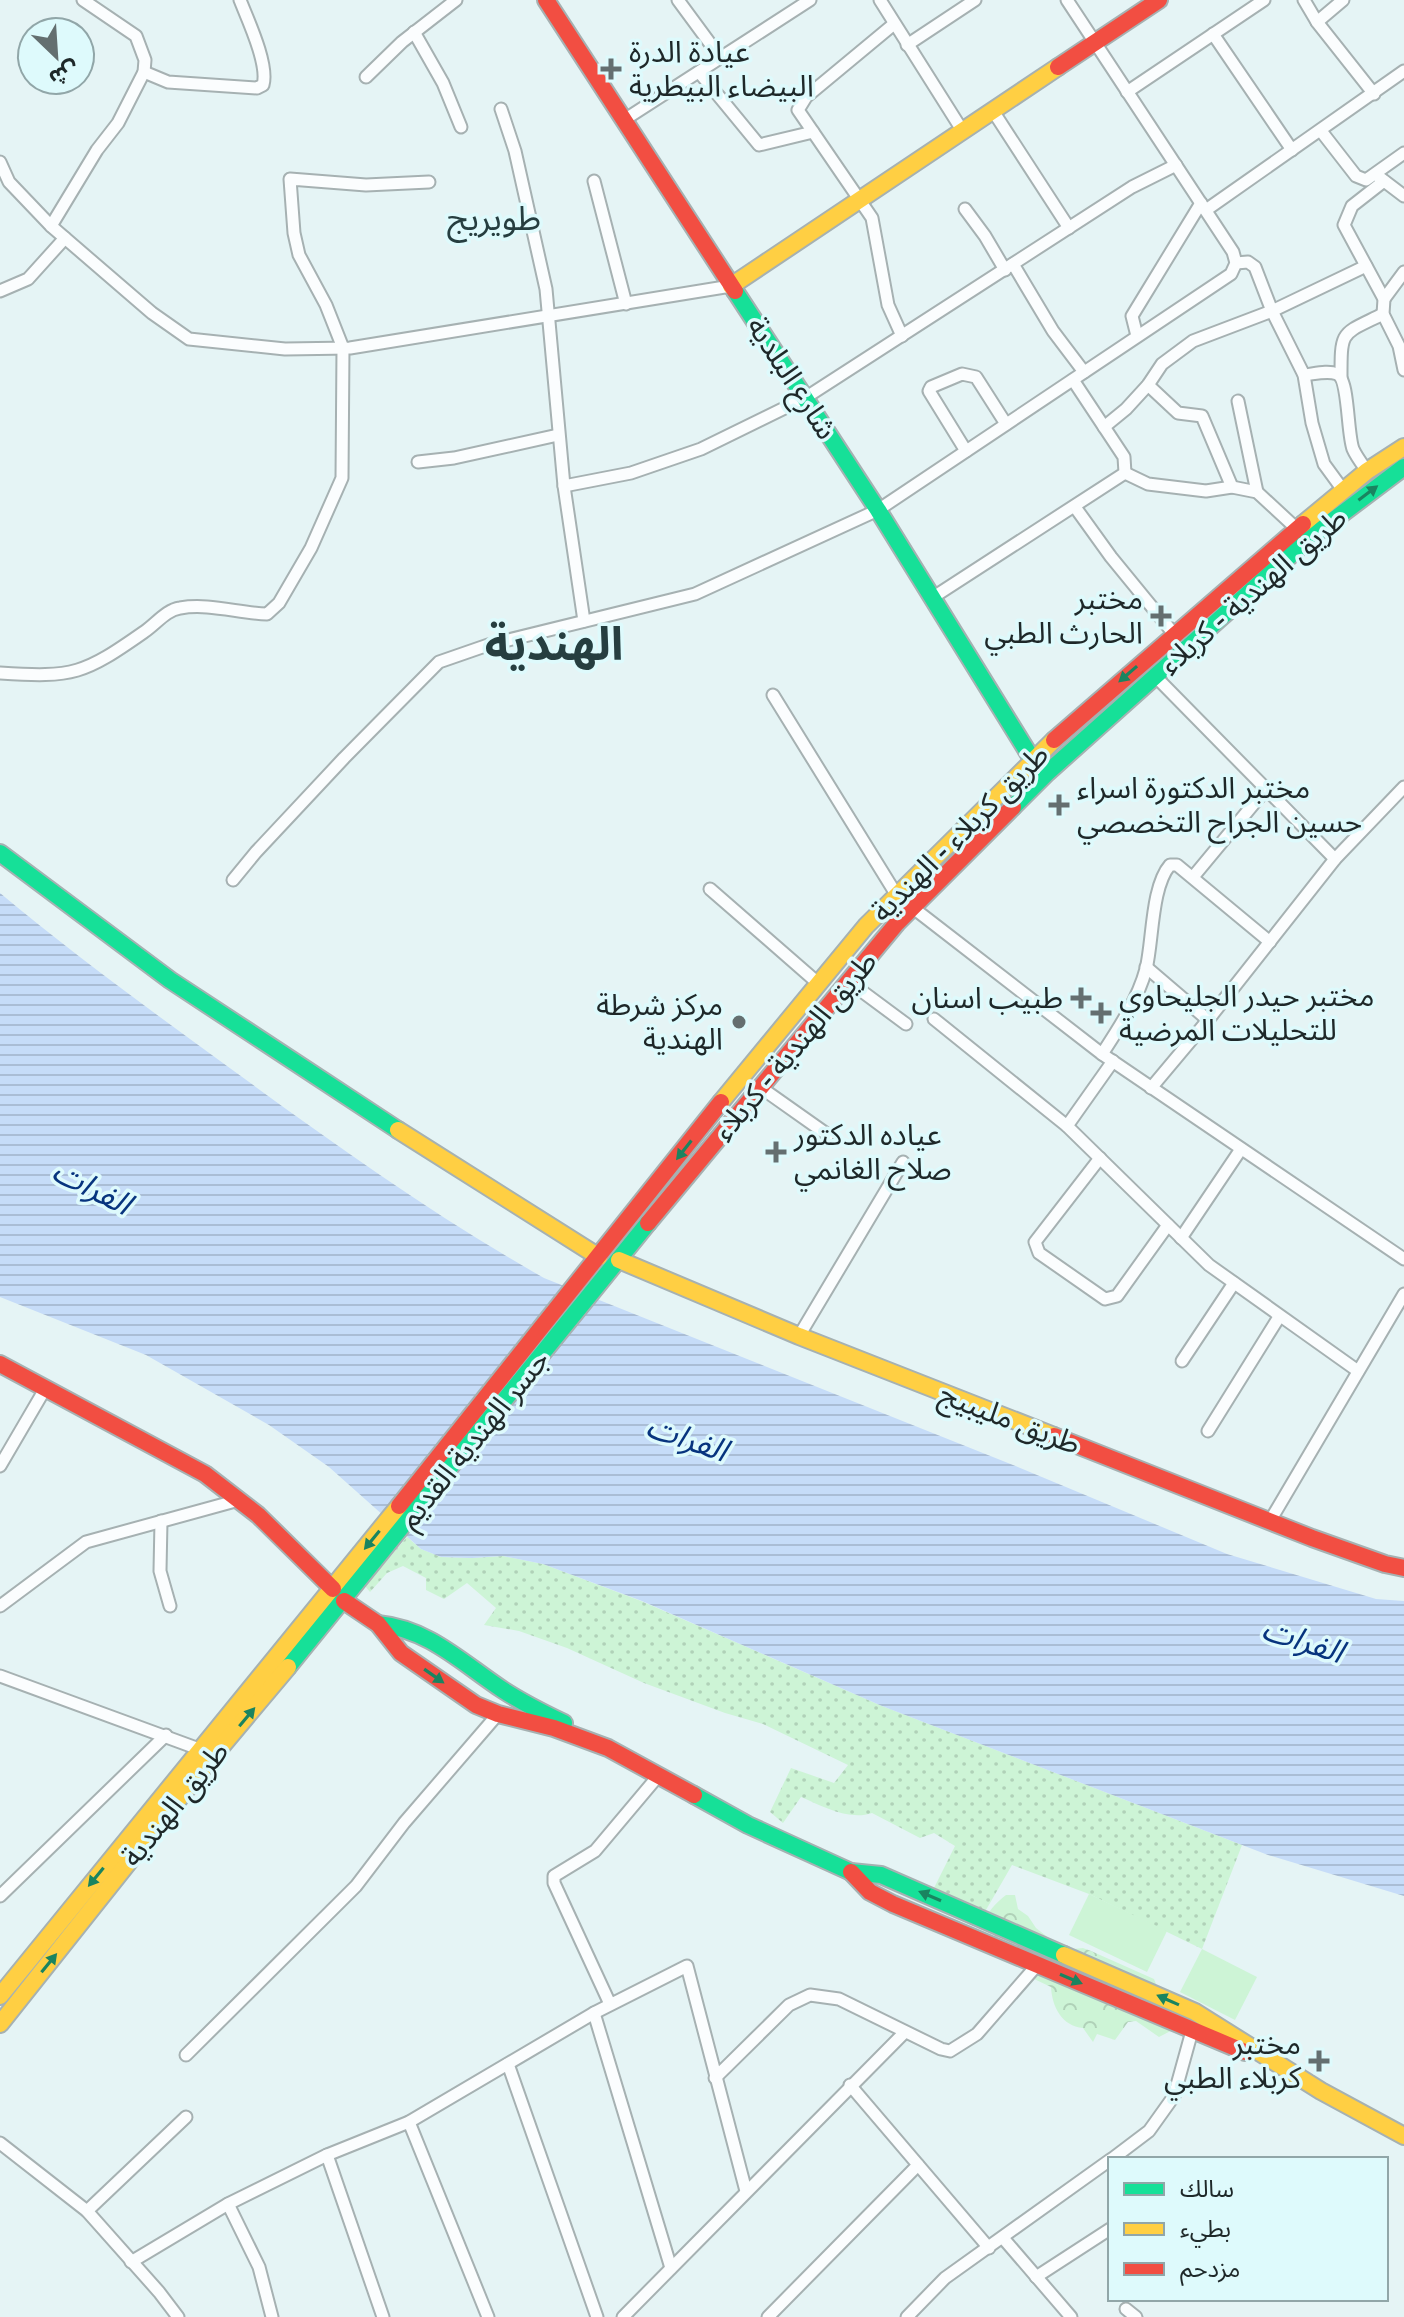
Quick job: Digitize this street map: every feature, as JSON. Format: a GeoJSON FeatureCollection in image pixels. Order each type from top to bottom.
{"type":"FeatureCollection","features":[{"type":"Feature","properties":{"kind":"main road","name":"شارع البلدية"},"geometry":{"type":"LineString","coordinates":[[546,0],[878,510],[1032,759]]}},
{"type":"Feature","properties":{"kind":"main road"},"geometry":{"type":"LineString","coordinates":[[731,286],[1159,0]]}},
{"type":"Feature","properties":{"kind":"main road","name":"طريق كربلاء - الهندية"},"geometry":{"type":"LineString","coordinates":[[586,1286],[599,1257],[726,1095],[896,894],[1032,759],[1174,634],[1343,490],[1404,447]]}},
{"type":"Feature","properties":{"kind":"main road","name":"طريق الهندية - كربلاء"},"geometry":{"type":"LineString","coordinates":[[586,1286],[619,1260],[912,907],[1047,773],[1155,676],[1311,537],[1404,467]]}},
{"type":"Feature","properties":{"kind":"main road"},"geometry":{"type":"LineString","coordinates":[[0,853],[170,980],[599,1257]]}},
{"type":"Feature","properties":{"kind":"main road","name":"طريق مليبيج"},"geometry":{"type":"LineString","coordinates":[[619,1260],[799,1336],[1270,1521],[1385,1564],[1404,1568]]}},
{"type":"Feature","properties":{"kind":"main road","name":"جسر الهندية القديم"},"geometry":{"type":"LineString","coordinates":[[343,1589],[586,1286]]}},
{"type":"Feature","properties":{"kind":"main road"},"geometry":{"type":"LineString","coordinates":[[0,1364],[205,1474],[258,1515],[343,1589],[378,1624],[401,1653],[476,1705],[608,1748]]}},
{"type":"Feature","properties":{"kind":"main road","name":"طريق الهندية"},"geometry":{"type":"LineString","coordinates":[[0,1996],[199,1749],[343,1589]]}},
{"type":"Feature","properties":{"kind":"main road","name":"طريق الهندية"},"geometry":{"type":"LineString","coordinates":[[0,2024],[343,1589]]}},
{"type":"Feature","properties":{"kind":"main road"},"geometry":{"type":"LineString","coordinates":[[378,1624],[394,1624],[416,1630],[517,1698],[748,1825],[851,1872],[881,1875],[1195,2012],[1321,2091],[1404,2136]]}},
{"type":"Feature","properties":{"kind":"main road"},"geometry":{"type":"LineString","coordinates":[[851,1872],[870,1892],[893,1904],[1283,2067]]}},
{"type":"Feature","properties":{"kind":"street"},"geometry":{"type":"LineString","coordinates":[[51,226],[97,150],[118,123],[144,72],[145,60],[136,36],[83,0]]}},
{"type":"Feature","properties":{"kind":"street"},"geometry":{"type":"LineString","coordinates":[[144,72],[168,82],[257,88],[263,85],[265,78],[240,0]]}},
{"type":"Feature","properties":{"kind":"street"},"geometry":{"type":"LineString","coordinates":[[366,77],[414,32],[456,0]]}},
{"type":"Feature","properties":{"kind":"street"},"geometry":{"type":"LineString","coordinates":[[678,0],[720,57]]}},
{"type":"Feature","properties":{"kind":"street"},"geometry":{"type":"LineString","coordinates":[[624,120],[810,0]]}},
{"type":"Feature","properties":{"kind":"street"},"geometry":{"type":"LineString","coordinates":[[880,0],[962,130]]}},
{"type":"Feature","properties":{"kind":"street"},"geometry":{"type":"LineString","coordinates":[[907,45],[975,0]]}},
{"type":"Feature","properties":{"kind":"street"},"geometry":{"type":"LineString","coordinates":[[233,880],[344,758],[439,662],[488,645],[695,594],[878,510],[1231,274],[1236,263],[1233,252],[1067,0]]}},
{"type":"Feature","properties":{"kind":"street"},"geometry":{"type":"LineString","coordinates":[[1127,92],[1264,0]]}},
{"type":"Feature","properties":{"kind":"street"},"geometry":{"type":"LineString","coordinates":[[1304,0],[1317,22],[1374,94]]}},
{"type":"Feature","properties":{"kind":"street"},"geometry":{"type":"LineString","coordinates":[[1317,22],[1343,0]]}},
{"type":"Feature","properties":{"kind":"street"},"geometry":{"type":"LineString","coordinates":[[894,24],[800,104],[798,110],[872,218],[888,305],[902,336]]}},
{"type":"Feature","properties":{"kind":"street"},"geometry":{"type":"LineString","coordinates":[[414,32],[443,83],[461,127]]}},
{"type":"Feature","properties":{"kind":"street"},"geometry":{"type":"LineString","coordinates":[[1213,34],[1292,150]]}},
{"type":"Feature","properties":{"kind":"street"},"geometry":{"type":"LineString","coordinates":[[1137,336],[1132,316],[1204,207],[1321,131],[1404,71]]}},
{"type":"Feature","properties":{"kind":"street"},"geometry":{"type":"LineString","coordinates":[[699,72],[759,145],[813,132]]}},
{"type":"Feature","properties":{"kind":"street"},"geometry":{"type":"LineString","coordinates":[[501,109],[515,151],[546,289],[558,435],[584,621]]}},
{"type":"Feature","properties":{"kind":"street"},"geometry":{"type":"LineString","coordinates":[[993,111],[1069,228]]}},
{"type":"Feature","properties":{"kind":"street"},"geometry":{"type":"LineString","coordinates":[[1321,131],[1356,176],[1366,180],[1380,177]]}},
{"type":"Feature","properties":{"kind":"street"},"geometry":{"type":"LineString","coordinates":[[1404,153],[1352,206],[1344,225],[1384,299],[1383,314],[1399,346],[1404,370]]}},
{"type":"Feature","properties":{"kind":"street"},"geometry":{"type":"LineString","coordinates":[[0,162],[9,182],[51,226],[152,313],[189,339],[285,349],[343,348],[731,286]]}},
{"type":"Feature","properties":{"kind":"street"},"geometry":{"type":"LineString","coordinates":[[564,486],[631,473],[701,449],[805,398],[1132,187],[1176,165]]}},
{"type":"Feature","properties":{"kind":"street"},"geometry":{"type":"LineString","coordinates":[[1380,177],[1404,196]]}},
{"type":"Feature","properties":{"kind":"street"},"geometry":{"type":"LineString","coordinates":[[0,673],[48,676],[78,672],[104,660],[178,608],[210,606],[267,614],[279,603],[311,548],[342,478],[343,348],[326,305],[299,255],[290,179],[366,185],[429,182]]}},
{"type":"Feature","properties":{"kind":"street"},"geometry":{"type":"LineString","coordinates":[[594,181],[626,304]]}},
{"type":"Feature","properties":{"kind":"street"},"geometry":{"type":"LineString","coordinates":[[965,209],[1084,372]]}},
{"type":"Feature","properties":{"kind":"street"},"geometry":{"type":"LineString","coordinates":[[0,291],[28,279],[65,238]]}},
{"type":"Feature","properties":{"kind":"street"},"geometry":{"type":"LineString","coordinates":[[1236,263],[1248,262],[1255,267],[1272,311],[1304,375],[1312,423],[1324,464],[1343,490]]}},
{"type":"Feature","properties":{"kind":"street"},"geometry":{"type":"LineString","coordinates":[[1104,427],[1126,409],[1162,364],[1193,341],[1272,311],[1366,266]]}},
{"type":"Feature","properties":{"kind":"street"},"geometry":{"type":"LineString","coordinates":[[1384,299],[1404,272]]}},
{"type":"Feature","properties":{"kind":"street"},"geometry":{"type":"LineString","coordinates":[[1367,471],[1353,449],[1346,420],[1341,341],[1346,332],[1383,314]]}},
{"type":"Feature","properties":{"kind":"street"},"geometry":{"type":"LineString","coordinates":[[1304,375],[1334,373],[1341,377]]}},
{"type":"Feature","properties":{"kind":"street"},"geometry":{"type":"LineString","coordinates":[[966,451],[929,391],[931,387],[962,374],[976,377],[1006,424]]}},
{"type":"Feature","properties":{"kind":"street"},"geometry":{"type":"LineString","coordinates":[[1073,380],[1124,457],[1125,473]]}},
{"type":"Feature","properties":{"kind":"street"},"geometry":{"type":"LineString","coordinates":[[1148,385],[1178,413],[1202,416],[1232,487]]}},
{"type":"Feature","properties":{"kind":"street"},"geometry":{"type":"LineString","coordinates":[[1238,401],[1257,492]]}},
{"type":"Feature","properties":{"kind":"street"},"geometry":{"type":"LineString","coordinates":[[418,462],[454,458],[558,435]]}},
{"type":"Feature","properties":{"kind":"street"},"geometry":{"type":"LineString","coordinates":[[1125,473],[1148,484],[1206,491],[1232,487],[1257,492],[1297,529]]}},
{"type":"Feature","properties":{"kind":"street"},"geometry":{"type":"LineString","coordinates":[[932,598],[1125,473]]}},
{"type":"Feature","properties":{"kind":"street"},"geometry":{"type":"LineString","coordinates":[[1075,507],[1174,634]]}},
{"type":"Feature","properties":{"kind":"street"},"geometry":{"type":"LineString","coordinates":[[1155,676],[1335,859]]}},
{"type":"Feature","properties":{"kind":"street"},"geometry":{"type":"LineString","coordinates":[[773,695],[896,894]]}},
{"type":"Feature","properties":{"kind":"street"},"geometry":{"type":"LineString","coordinates":[[1151,1088],[1335,859],[1404,787]]}},
{"type":"Feature","properties":{"kind":"street"},"geometry":{"type":"LineString","coordinates":[[1193,877],[1266,789]]}},
{"type":"Feature","properties":{"kind":"street"},"geometry":{"type":"LineString","coordinates":[[1067,1126],[1108,1057],[1134,999],[1146,967],[1165,871],[1170,865],[1177,865],[1193,877],[1270,942]]}},
{"type":"Feature","properties":{"kind":"street"},"geometry":{"type":"LineString","coordinates":[[710,889],[819,984]]}},
{"type":"Feature","properties":{"kind":"street"},"geometry":{"type":"LineString","coordinates":[[912,907],[1151,1088],[1404,1259]]}},
{"type":"Feature","properties":{"kind":"street"},"geometry":{"type":"LineString","coordinates":[[1146,967],[1208,1020]]}},
{"type":"Feature","properties":{"kind":"street"},"geometry":{"type":"LineString","coordinates":[[848,981],[906,1024]]}},
{"type":"Feature","properties":{"kind":"street"},"geometry":{"type":"LineString","coordinates":[[934,1019],[1067,1126],[1209,1265],[1358,1371]]}},
{"type":"Feature","properties":{"kind":"street"},"geometry":{"type":"LineString","coordinates":[[760,1087],[828,1135]]}},
{"type":"Feature","properties":{"kind":"street"},"geometry":{"type":"LineString","coordinates":[[1181,1238],[1241,1149]]}},
{"type":"Feature","properties":{"kind":"street"},"geometry":{"type":"LineString","coordinates":[[1100,1158],[1035,1242],[1039,1253],[1105,1299],[1117,1296],[1168,1225]]}},
{"type":"Feature","properties":{"kind":"street"},"geometry":{"type":"LineString","coordinates":[[799,1336],[903,1162]]}},
{"type":"Feature","properties":{"kind":"street"},"geometry":{"type":"LineString","coordinates":[[1182,1361],[1234,1283]]}},
{"type":"Feature","properties":{"kind":"street"},"geometry":{"type":"LineString","coordinates":[[1270,1521],[1404,1294]]}},
{"type":"Feature","properties":{"kind":"street"},"geometry":{"type":"LineString","coordinates":[[1208,1431],[1279,1317]]}},
{"type":"Feature","properties":{"kind":"street"},"geometry":{"type":"LineString","coordinates":[[0,1466],[45,1389]]}},
{"type":"Feature","properties":{"kind":"street"},"geometry":{"type":"LineString","coordinates":[[0,1606],[86,1542],[239,1500]]}},
{"type":"Feature","properties":{"kind":"street"},"geometry":{"type":"LineString","coordinates":[[161,1521],[160,1571],[170,1606]]}},
{"type":"Feature","properties":{"kind":"street"},"geometry":{"type":"LineString","coordinates":[[0,1676],[199,1749]]}},
{"type":"Feature","properties":{"kind":"street"},"geometry":{"type":"LineString","coordinates":[[186,2055],[356,1886],[404,1823],[498,1714]]}},
{"type":"Feature","properties":{"kind":"street"},"geometry":{"type":"LineString","coordinates":[[0,1896],[166,1735]]}},
{"type":"Feature","properties":{"kind":"street"},"geometry":{"type":"LineString","coordinates":[[610,2004],[554,1883],[554,1876],[595,1851],[659,1775]]}},
{"type":"Feature","properties":{"kind":"street"},"geometry":{"type":"LineString","coordinates":[[715,2078],[789,2005],[810,1995],[839,1999],[950,2051],[977,2034],[1038,1964]]}},
{"type":"Feature","properties":{"kind":"street"},"geometry":{"type":"LineString","coordinates":[[131,2262],[228,2204],[327,2155],[409,2122],[610,2004],[687,1966],[746,2191]]}},
{"type":"Feature","properties":{"kind":"street"},"geometry":{"type":"LineString","coordinates":[[594,2013],[671,2268]]}},
{"type":"Feature","properties":{"kind":"street"},"geometry":{"type":"LineString","coordinates":[[1115,2157],[1149,2131],[1174,2096],[1192,2031]]}},
{"type":"Feature","properties":{"kind":"street"},"geometry":{"type":"LineString","coordinates":[[623,2317],[905,2032]]}},
{"type":"Feature","properties":{"kind":"street"},"geometry":{"type":"LineString","coordinates":[[508,2064],[597,2317]]}},
{"type":"Feature","properties":{"kind":"street"},"geometry":{"type":"LineString","coordinates":[[850,2085],[989,2248]]}},
{"type":"Feature","properties":{"kind":"street"},"geometry":{"type":"LineString","coordinates":[[87,2211],[186,2117]]}},
{"type":"Feature","properties":{"kind":"street"},"geometry":{"type":"LineString","coordinates":[[409,2122],[488,2317]]}},
{"type":"Feature","properties":{"kind":"street"},"geometry":{"type":"LineString","coordinates":[[0,2143],[87,2211],[174,2315]]}},
{"type":"Feature","properties":{"kind":"street"},"geometry":{"type":"LineString","coordinates":[[327,2155],[383,2317]]}},
{"type":"Feature","properties":{"kind":"street"},"geometry":{"type":"LineString","coordinates":[[907,2317],[945,2278],[1108,2162]]}},
{"type":"Feature","properties":{"kind":"street"},"geometry":{"type":"LineString","coordinates":[[768,2317],[918,2165]]}},
{"type":"Feature","properties":{"kind":"street"},"geometry":{"type":"LineString","coordinates":[[228,2204],[259,2267],[270,2316]]}},
{"type":"Feature","properties":{"kind":"street"},"geometry":{"type":"LineString","coordinates":[[1036,2277],[1108,2230]]}},
{"type":"Feature","properties":{"kind":"street"},"geometry":{"type":"LineString","coordinates":[[1003,2238],[1066,2316]]}},
{"type":"Feature","properties":{"kind":"green space"},"geometry":{"type":"Polygon","coordinates":[[[407,1537],[421,1549],[441,1557],[503,1556],[543,1564],[641,1601],[882,1706],[1242,1845],[1202,1949],[1089,1894],[1012,1865],[979,1922],[928,1900],[955,1846],[934,1833],[920,1838],[872,1813],[845,1814],[801,1797],[783,1823],[770,1812],[791,1768],[834,1783],[848,1765],[763,1724],[644,1683],[567,1648],[519,1631],[484,1625],[496,1608],[467,1583],[444,1599],[426,1590],[426,1578],[403,1566],[387,1573],[370,1592],[365,1586],[407,1537]]]}},
{"type":"Feature","properties":{"kind":"green space"},"geometry":{"type":"Polygon","coordinates":[[[1089,1894],[1167,1931],[1147,1972],[1069,1935],[1089,1894]]]}},
{"type":"Feature","properties":{"kind":"green space"},"geometry":{"type":"Polygon","coordinates":[[[1006,1895],[1015,1895],[1018,1909],[1064,1950],[1083,1948],[1154,1979],[1161,1993],[1188,2022],[1159,2037],[1136,2021],[1128,2022],[1115,2040],[1097,2034],[1093,2042],[1083,2028],[1069,2024],[1060,2014],[1053,2002],[1051,1987],[1032,1978],[1042,1960],[1006,1946],[984,1926],[989,1912],[1006,1895]]]}},
{"type":"Feature","properties":{"kind":"green space"},"geometry":{"type":"Polygon","coordinates":[[[1202,1949],[1257,1977],[1235,2020],[1180,1992],[1202,1949]]]}},
{"type":"Feature","properties":{"kind":"water","name":"الفرات"},"geometry":{"type":"Polygon","coordinates":[[[0,893],[112,981],[304,1122],[422,1203],[544,1278],[1227,1554],[1376,1599],[1404,1601],[1404,1896],[1268,1855],[882,1706],[642,1601],[543,1564],[503,1556],[441,1557],[421,1549],[329,1467],[269,1425],[146,1355],[0,1297],[0,893]]]}},
{"type":"Feature","properties":{"kind":"traffic: fast"},"geometry":{"type":"LineString","coordinates":[[735,291],[878,510],[1032,759]]}},
{"type":"Feature","properties":{"kind":"traffic: fast"},"geometry":{"type":"LineString","coordinates":[[1013,807],[1311,537],[1404,467]]}},
{"type":"Feature","properties":{"kind":"traffic: fast"},"geometry":{"type":"LineString","coordinates":[[0,853],[170,980],[398,1130]]}},
{"type":"Feature","properties":{"kind":"traffic: fast"},"geometry":{"type":"LineString","coordinates":[[288,1667],[648,1223]]}},
{"type":"Feature","properties":{"kind":"traffic: fast"},"geometry":{"type":"LineString","coordinates":[[378,1624],[396,1627],[429,1640],[511,1695],[564,1723]]}},
{"type":"Feature","properties":{"kind":"traffic: fast"},"geometry":{"type":"LineString","coordinates":[[694,1795],[748,1825],[851,1872],[881,1875],[1064,1955]]}},
{"type":"Feature","properties":{"kind":"traffic: slow"},"geometry":{"type":"LineString","coordinates":[[731,286],[1058,67]]}},
{"type":"Feature","properties":{"kind":"traffic: slow"},"geometry":{"type":"LineString","coordinates":[[1303,524],[1367,471],[1404,447]]}},
{"type":"Feature","properties":{"kind":"traffic: slow"},"geometry":{"type":"LineString","coordinates":[[721,1102],[866,926],[1054,740]]}},
{"type":"Feature","properties":{"kind":"traffic: slow"},"geometry":{"type":"LineString","coordinates":[[398,1130],[599,1257]]}},
{"type":"Feature","properties":{"kind":"traffic: slow"},"geometry":{"type":"LineString","coordinates":[[619,1260],[799,1336],[1054,1436]]}},
{"type":"Feature","properties":{"kind":"traffic: slow"},"geometry":{"type":"LineString","coordinates":[[0,1996],[399,1506]]}},
{"type":"Feature","properties":{"kind":"traffic: slow"},"geometry":{"type":"LineString","coordinates":[[0,2024],[205,1766],[288,1667]]}},
{"type":"Feature","properties":{"kind":"traffic: slow"},"geometry":{"type":"LineString","coordinates":[[1064,1955],[1195,2012],[1321,2091],[1404,2136]]}},
{"type":"Feature","properties":{"kind":"traffic: jam"},"geometry":{"type":"LineString","coordinates":[[546,0],[735,291]]}},
{"type":"Feature","properties":{"kind":"traffic: jam"},"geometry":{"type":"LineString","coordinates":[[1058,67],[1159,0]]}},
{"type":"Feature","properties":{"kind":"traffic: jam"},"geometry":{"type":"LineString","coordinates":[[1054,740],[1303,524]]}},
{"type":"Feature","properties":{"kind":"traffic: jam"},"geometry":{"type":"LineString","coordinates":[[648,1223],[897,923],[1013,807]]}},
{"type":"Feature","properties":{"kind":"traffic: jam"},"geometry":{"type":"LineString","coordinates":[[399,1506],[721,1102]]}},
{"type":"Feature","properties":{"kind":"traffic: jam"},"geometry":{"type":"LineString","coordinates":[[0,1364],[205,1474],[258,1515],[333,1589]]}},
{"type":"Feature","properties":{"kind":"traffic: jam"},"geometry":{"type":"LineString","coordinates":[[1054,1436],[1312,1538],[1404,1568]]}},
{"type":"Feature","properties":{"kind":"traffic: jam"},"geometry":{"type":"LineString","coordinates":[[344,1601],[378,1624],[401,1653],[476,1705],[608,1748],[694,1795]]}},
{"type":"Feature","properties":{"kind":"traffic: jam"},"geometry":{"type":"LineString","coordinates":[[851,1872],[870,1892],[893,1904],[1245,2052]]}},
{"type":"Feature","properties":{"kind":"place","name":"عيادة الدرة البيضاء البيطرية"},"geometry":{"type":"Point","coordinates":[611,69]}},
{"type":"Feature","properties":{"kind":"place","name":"مختبر الحارث الطبي"},"geometry":{"type":"Point","coordinates":[1161,616]}},
{"type":"Feature","properties":{"kind":"place","name":"مختبر الدكتورة اسراء حسين الجراح التخصصي"},"geometry":{"type":"Point","coordinates":[1059,805]}},
{"type":"Feature","properties":{"kind":"place","name":"طبيب اسنان"},"geometry":{"type":"Point","coordinates":[1081,998]}},
{"type":"Feature","properties":{"kind":"place","name":"مختبر حيدر الجليحاوي للتحليلات المرضية"},"geometry":{"type":"Point","coordinates":[1101,1013]}},
{"type":"Feature","properties":{"kind":"place","name":"مركز شرطة الهندية"},"geometry":{"type":"Point","coordinates":[739,1022]}},
{"type":"Feature","properties":{"kind":"place","name":"عياده الدكتور صلاح الغانمي"},"geometry":{"type":"Point","coordinates":[776,1152]}},
{"type":"Feature","properties":{"kind":"place","name":"مختبر كربلاء الطبي"},"geometry":{"type":"Point","coordinates":[1319,2061]}},
{"type":"Feature","properties":{"kind":"district","name":"طويريج"},"geometry":{"type":"Point","coordinates":[494,218]}},
{"type":"Feature","properties":{"kind":"district","name":"الهندية"},"geometry":{"type":"Point","coordinates":[554,644]}}]}
